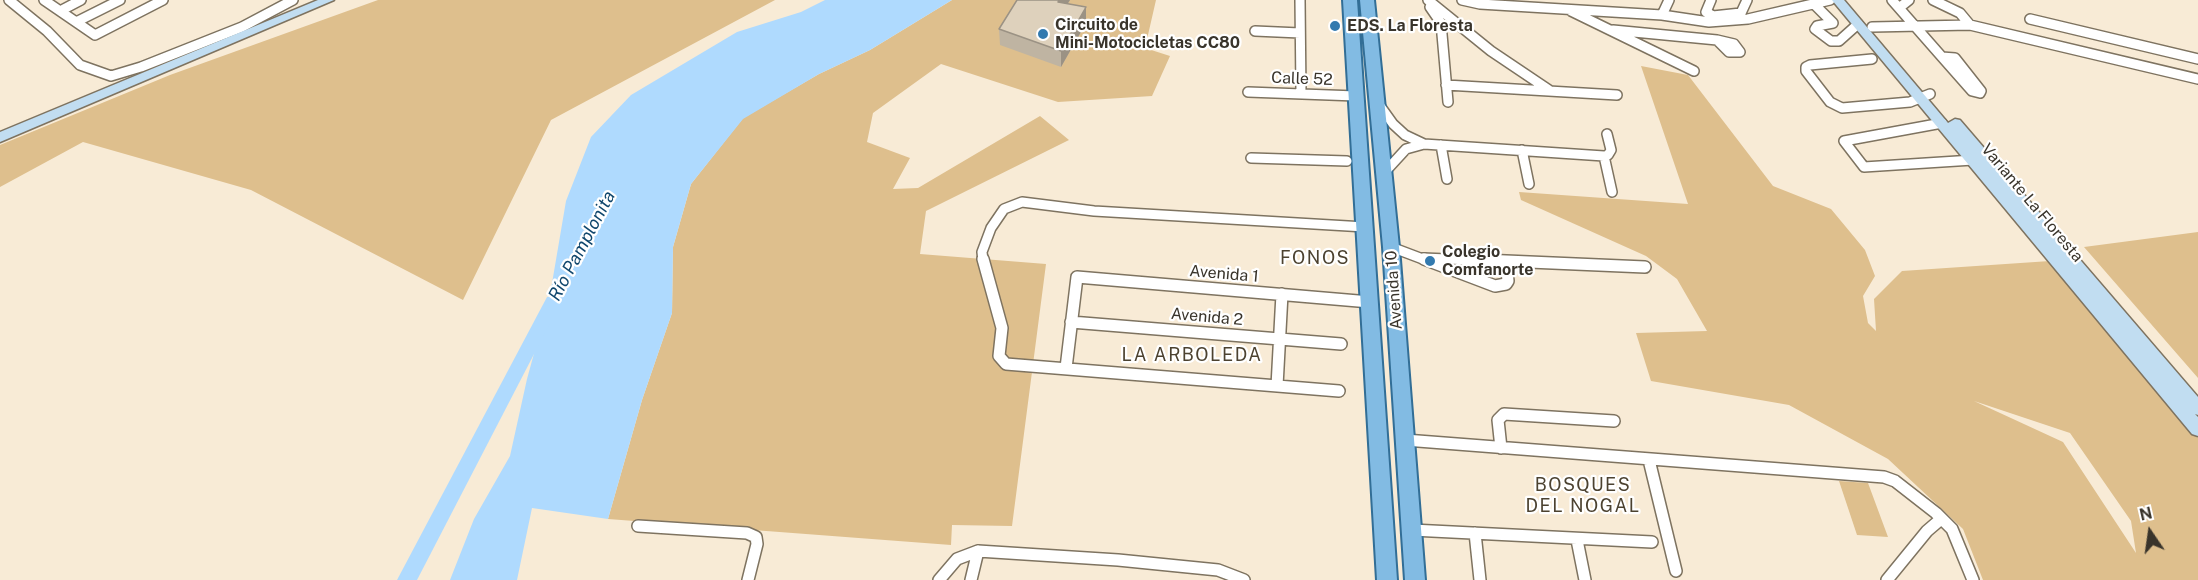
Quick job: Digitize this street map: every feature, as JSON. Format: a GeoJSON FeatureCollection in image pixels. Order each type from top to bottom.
{"type":"FeatureCollection","features":[{"type":"Feature","properties":{"kind":"main road"},"geometry":{"type":"LineString","coordinates":[[0,137],[328,0]]}},
{"type":"Feature","properties":{"kind":"main road","name":"Avenida 10"},"geometry":{"type":"LineString","coordinates":[[1350,0],[1356,96],[1356,151],[1365,227],[1387,580]]}},
{"type":"Feature","properties":{"kind":"main road","name":"Avenida 10"},"geometry":{"type":"LineString","coordinates":[[1366,0],[1391,247],[1415,580]]}},
{"type":"Feature","properties":{"kind":"main road","name":"Variante La Floresta"},"geometry":{"type":"LineString","coordinates":[[1838,0],[1865,26],[2198,408]]}},
{"type":"Feature","properties":{"kind":"main road","name":"Variante La Floresta"},"geometry":{"type":"LineString","coordinates":[[1849,0],[1865,26]]}},
{"type":"Feature","properties":{"kind":"main road","name":"Variante La Floresta"},"geometry":{"type":"LineString","coordinates":[[1925,95],[1942,123],[2198,429]]}},
{"type":"Feature","properties":{"kind":"main road"},"geometry":{"type":"LineString","coordinates":[[1356,151],[1369,142],[1380,140]]}},
{"type":"Feature","properties":{"kind":"main road"},"geometry":{"type":"LineString","coordinates":[[1356,151],[1371,156],[1383,166]]}},
{"type":"Feature","properties":{"kind":"street"},"geometry":{"type":"LineString","coordinates":[[9,0],[47,31],[80,65],[111,76],[141,67],[242,27],[293,0]]}},
{"type":"Feature","properties":{"kind":"street"},"geometry":{"type":"LineString","coordinates":[[44,0],[95,35],[163,0]]}},
{"type":"Feature","properties":{"kind":"street"},"geometry":{"type":"LineString","coordinates":[[60,11],[81,0]]}},
{"type":"Feature","properties":{"kind":"street"},"geometry":{"type":"LineString","coordinates":[[76,22],[120,0]]}},
{"type":"Feature","properties":{"kind":"street"},"geometry":{"type":"LineString","coordinates":[[1300,0],[1301,93]]}},
{"type":"Feature","properties":{"kind":"street"},"geometry":{"type":"LineString","coordinates":[[1421,0],[1432,9],[1441,23],[1448,102]]}},
{"type":"Feature","properties":{"kind":"street"},"geometry":{"type":"LineString","coordinates":[[1428,0],[1491,51],[1550,90]]}},
{"type":"Feature","properties":{"kind":"street"},"geometry":{"type":"LineString","coordinates":[[1462,0],[1480,4],[1561,4],[1585,9],[1662,15],[1708,22],[1830,0]]}},
{"type":"Feature","properties":{"kind":"street"},"geometry":{"type":"LineString","coordinates":[[1575,0],[1585,9]]}},
{"type":"Feature","properties":{"kind":"street"},"geometry":{"type":"LineString","coordinates":[[1662,15],[1669,0]]}},
{"type":"Feature","properties":{"kind":"street"},"geometry":{"type":"LineString","coordinates":[[1711,0],[1706,12],[1710,15],[1744,16]]}},
{"type":"Feature","properties":{"kind":"street"},"geometry":{"type":"LineString","coordinates":[[1744,16],[1747,0]]}},
{"type":"Feature","properties":{"kind":"street"},"geometry":{"type":"LineString","coordinates":[[1892,0],[1942,57],[1972,91],[1980,93],[1982,91],[1955,58],[1942,57]]}},
{"type":"Feature","properties":{"kind":"street"},"geometry":{"type":"LineString","coordinates":[[1899,8],[1909,0]]}},
{"type":"Feature","properties":{"kind":"street"},"geometry":{"type":"LineString","coordinates":[[1936,1],[1959,13],[1970,25]]}},
{"type":"Feature","properties":{"kind":"street"},"geometry":{"type":"LineString","coordinates":[[1561,4],[1641,45],[1661,47],[1671,60],[1694,72]]}},
{"type":"Feature","properties":{"kind":"street"},"geometry":{"type":"LineString","coordinates":[[1814,4],[1833,23],[1817,26],[1815,29],[1831,41],[1839,41],[1865,26],[1970,25],[2198,79]]}},
{"type":"Feature","properties":{"kind":"street"},"geometry":{"type":"LineString","coordinates":[[2030,19],[2198,59]]}},
{"type":"Feature","properties":{"kind":"street"},"geometry":{"type":"LineString","coordinates":[[1613,30],[1717,40]]}},
{"type":"Feature","properties":{"kind":"street"},"geometry":{"type":"LineString","coordinates":[[1255,31],[1300,33]]}},
{"type":"Feature","properties":{"kind":"street"},"geometry":{"type":"LineString","coordinates":[[2122,41],[2125,62]]}},
{"type":"Feature","properties":{"kind":"street"},"geometry":{"type":"LineString","coordinates":[[1872,59],[1810,65],[1806,67],[1806,71],[1830,102],[1842,108],[1910,102],[1925,95]]}},
{"type":"Feature","properties":{"kind":"street"},"geometry":{"type":"LineString","coordinates":[[1446,85],[1617,95]]}},
{"type":"Feature","properties":{"kind":"street","name":"Calle 52"},"geometry":{"type":"LineString","coordinates":[[1248,92],[1356,96]]}},
{"type":"Feature","properties":{"kind":"street"},"geometry":{"type":"LineString","coordinates":[[1376,101],[1393,124],[1405,135],[1424,144]]}},
{"type":"Feature","properties":{"kind":"street"},"geometry":{"type":"LineString","coordinates":[[1942,123],[1844,141],[1864,167],[1973,160]]}},
{"type":"Feature","properties":{"kind":"street"},"geometry":{"type":"LineString","coordinates":[[1383,166],[1406,149],[1424,144],[1604,156],[1608,155],[1611,150],[1607,134]]}},
{"type":"Feature","properties":{"kind":"street"},"geometry":{"type":"LineString","coordinates":[[1441,145],[1447,179]]}},
{"type":"Feature","properties":{"kind":"street"},"geometry":{"type":"LineString","coordinates":[[1522,150],[1529,184]]}},
{"type":"Feature","properties":{"kind":"street"},"geometry":{"type":"LineString","coordinates":[[1251,158],[1356,151]]}},
{"type":"Feature","properties":{"kind":"street"},"geometry":{"type":"LineString","coordinates":[[1604,156],[1612,192]]}},
{"type":"Feature","properties":{"kind":"street"},"geometry":{"type":"LineString","coordinates":[[1339,391],[1006,364],[999,356],[1002,328],[983,265],[982,252],[986,237],[1004,209],[1012,204],[1028,202],[1094,211],[1365,227]]}},
{"type":"Feature","properties":{"kind":"street"},"geometry":{"type":"LineString","coordinates":[[1391,247],[1495,286],[1506,284],[1508,281],[1506,261]]}},
{"type":"Feature","properties":{"kind":"street"},"geometry":{"type":"LineString","coordinates":[[1423,258],[1645,267]]}},
{"type":"Feature","properties":{"kind":"street","name":"Avenida 1"},"geometry":{"type":"LineString","coordinates":[[1071,322],[1077,277],[1370,302]]}},
{"type":"Feature","properties":{"kind":"street"},"geometry":{"type":"LineString","coordinates":[[1277,386],[1282,294]]}},
{"type":"Feature","properties":{"kind":"street"},"geometry":{"type":"LineString","coordinates":[[1066,368],[1071,322]]}},
{"type":"Feature","properties":{"kind":"street","name":"Avenida 2"},"geometry":{"type":"LineString","coordinates":[[1071,322],[1341,344]]}},
{"type":"Feature","properties":{"kind":"street"},"geometry":{"type":"LineString","coordinates":[[1501,448],[1498,420],[1504,414],[1614,421]]}},
{"type":"Feature","properties":{"kind":"street"},"geometry":{"type":"LineString","coordinates":[[1405,440],[1884,477],[1895,481],[1952,529],[1973,580]]}},
{"type":"Feature","properties":{"kind":"street"},"geometry":{"type":"LineString","coordinates":[[1649,460],[1676,571]]}},
{"type":"Feature","properties":{"kind":"street"},"geometry":{"type":"LineString","coordinates":[[1887,580],[1927,531],[1941,519]]}},
{"type":"Feature","properties":{"kind":"street"},"geometry":{"type":"LineString","coordinates":[[638,526],[747,533],[756,537],[757,544],[748,580]]}},
{"type":"Feature","properties":{"kind":"street"},"geometry":{"type":"LineString","coordinates":[[1412,530],[1652,542]]}},
{"type":"Feature","properties":{"kind":"street"},"geometry":{"type":"LineString","coordinates":[[1475,533],[1480,580]]}},
{"type":"Feature","properties":{"kind":"street"},"geometry":{"type":"LineString","coordinates":[[1577,540],[1585,580]]}},
{"type":"Feature","properties":{"kind":"street"},"geometry":{"type":"LineString","coordinates":[[971,580],[978,551]]}},
{"type":"Feature","properties":{"kind":"street"},"geometry":{"type":"LineString","coordinates":[[939,580],[957,559],[978,551],[1118,560],[1218,570],[1244,580]]}},
{"type":"Feature","properties":{"kind":"shaded area"},"geometry":{"type":"Polygon","coordinates":[[[378,0],[775,0],[551,120],[463,300],[251,190],[83,142],[0,187],[0,145],[170,75],[378,0]]]}},
{"type":"Feature","properties":{"kind":"shaded area"},"geometry":{"type":"Polygon","coordinates":[[[952,0],[1156,0],[1145,48],[1170,56],[1152,96],[1058,102],[941,64],[873,113],[867,142],[910,158],[893,189],[918,188],[1040,116],[1069,140],[926,211],[920,254],[1046,264],[1012,526],[952,525],[951,545],[608,519],[642,400],[672,313],[673,247],[691,184],[743,118],[819,74],[870,50],[952,0]]]}},
{"type":"Feature","properties":{"kind":"shaded area"},"geometry":{"type":"Polygon","coordinates":[[[1641,66],[1688,75],[1773,186],[1831,209],[1865,250],[1875,276],[1863,296],[1868,323],[1876,331],[1874,299],[1902,271],[2050,261],[2198,438],[2198,580],[1983,580],[1963,529],[1888,459],[1789,405],[1651,381],[1636,333],[1707,331],[1677,279],[1646,256],[1521,200],[1519,192],[1688,204],[1641,66]],[[1974,401],[2063,442],[2136,553],[2131,521],[2070,433],[1974,401]]]}},
{"type":"Feature","properties":{"kind":"shaded area"},"geometry":{"type":"Polygon","coordinates":[[[2198,232],[2198,378],[2084,247],[2198,232]]]}},
{"type":"Feature","properties":{"kind":"shaded area"},"geometry":{"type":"Polygon","coordinates":[[[1839,481],[1868,483],[1888,537],[1857,535],[1839,481]]]}},
{"type":"Feature","properties":{"kind":"water"},"geometry":{"type":"Polygon","coordinates":[[[825,0],[952,0],[870,50],[819,74],[743,119],[691,184],[673,247],[672,313],[642,400],[608,519],[532,508],[517,580],[450,580],[474,519],[510,456],[527,379],[550,295],[566,201],[591,137],[631,95],[737,32],[801,12],[825,0]]]}},
{"type":"Feature","properties":{"kind":"building","name":"Circuito de Mini-Motocicletas CC80"},"geometry":{"type":"Polygon","coordinates":[[[1017,0],[1059,0],[1058,2],[1086,7],[1061,51],[999,29],[1017,0]]]}},
{"type":"Feature","properties":{"kind":"waterway","name":"Río Pamplonita"},"geometry":{"type":"LineString","coordinates":[[407,580],[553,302]]}},
{"type":"Feature","properties":{"kind":"place","name":"EDS. La Floresta"},"geometry":{"type":"Point","coordinates":[1335,26]}},
{"type":"Feature","properties":{"kind":"place","name":"Circuito de Mini-Motocicletas CC80"},"geometry":{"type":"Point","coordinates":[1043,34]}},
{"type":"Feature","properties":{"kind":"place","name":"Colegio Comfanorte"},"geometry":{"type":"Point","coordinates":[1430,261]}},
{"type":"Feature","properties":{"kind":"district","name":"FONOS"},"geometry":{"type":"Point","coordinates":[1315,258]}},
{"type":"Feature","properties":{"kind":"district","name":"LA ARBOLEDA"},"geometry":{"type":"Point","coordinates":[1192,355]}},
{"type":"Feature","properties":{"kind":"district","name":"BOSQUES DEL NOGAL"},"geometry":{"type":"Point","coordinates":[1583,495]}}]}
